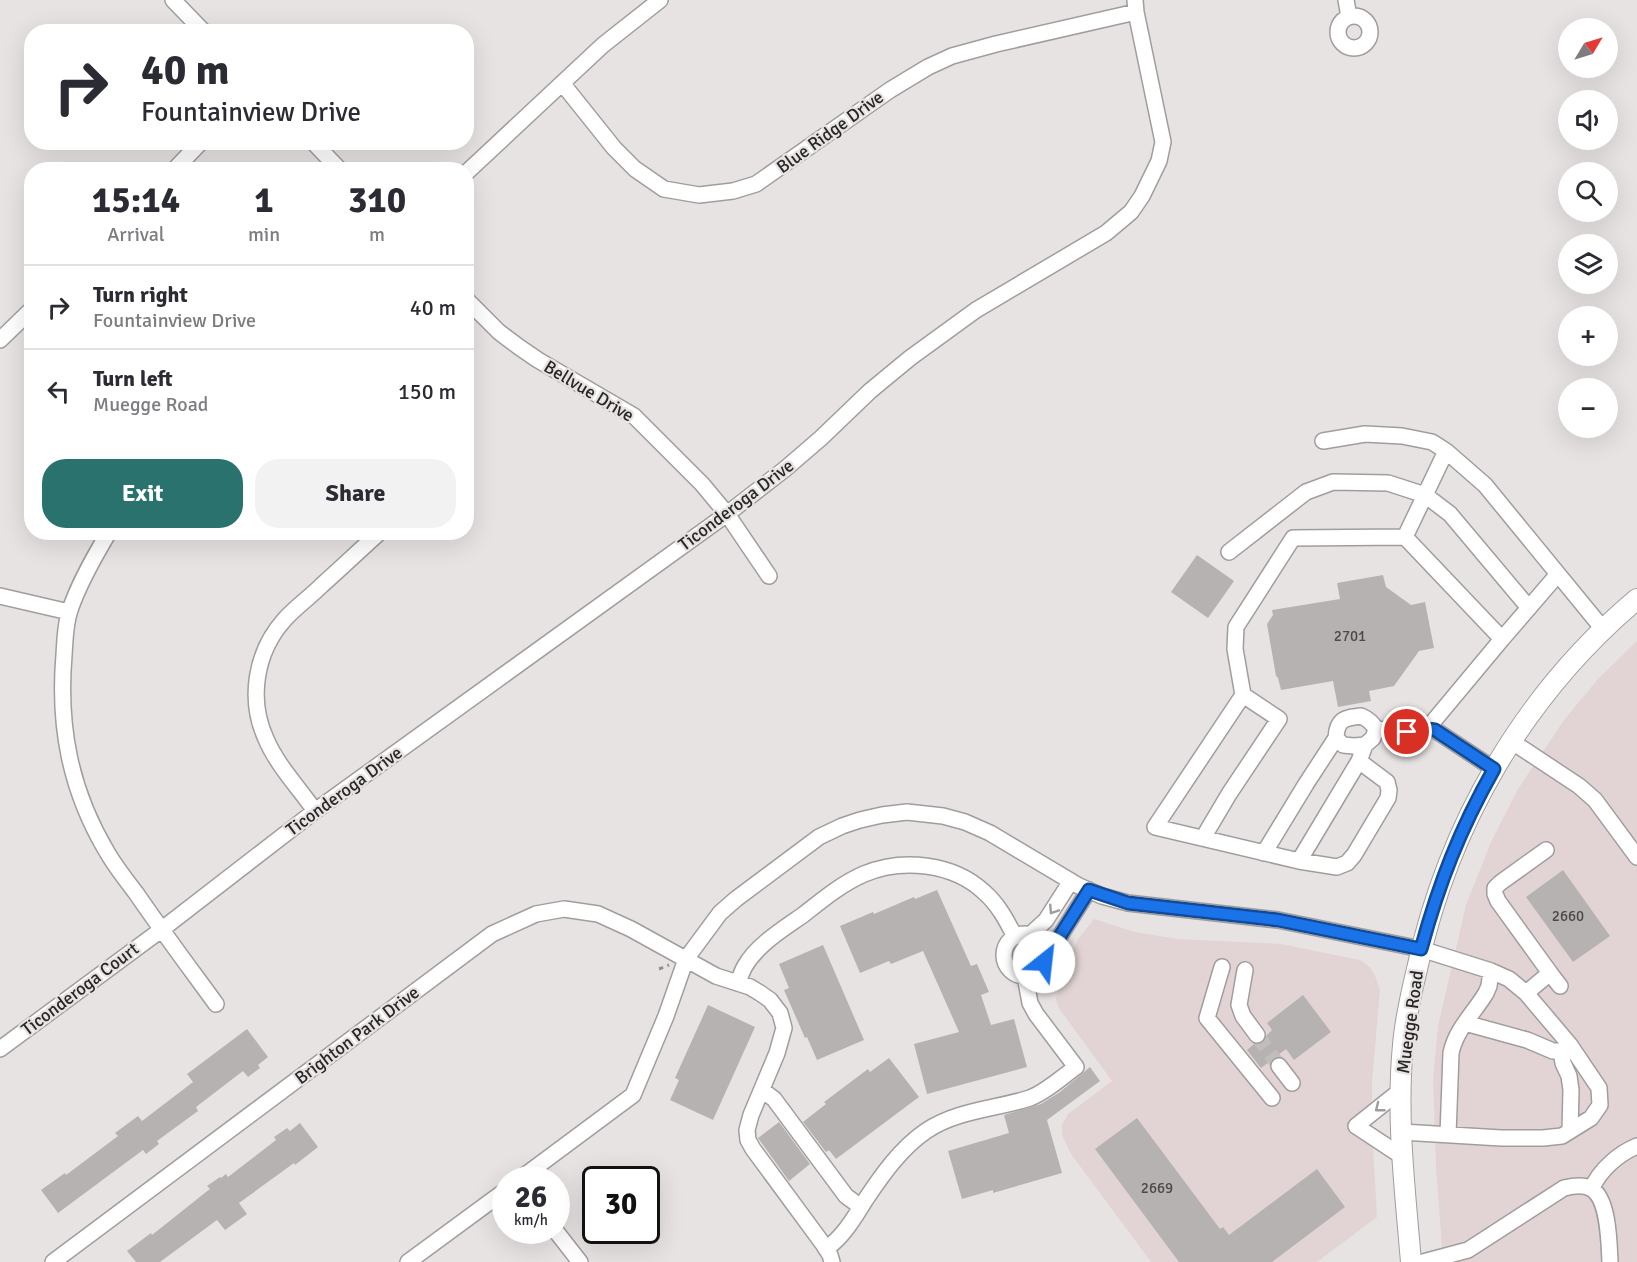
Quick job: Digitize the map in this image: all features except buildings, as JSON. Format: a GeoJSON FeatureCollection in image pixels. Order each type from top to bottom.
{"type":"FeatureCollection","features":[{"type":"Feature","properties":{"kind":"main road","name":"Muegge Road"},"geometry":{"type":"LineString","coordinates":[[1411,1262],[1402,1132],[1403,1044],[1421,949],[1432,908],[1459,836],[1511,741],[1562,673],[1604,629],[1637,599]]}},
{"type":"Feature","properties":{"kind":"street"},"geometry":{"type":"LineString","coordinates":[[173,0],[196,24]]}},
{"type":"Feature","properties":{"kind":"street"},"geometry":{"type":"LineString","coordinates":[[474,165],[603,45],[660,0]]}},
{"type":"Feature","properties":{"kind":"street"},"geometry":{"type":"LineString","coordinates":[[1346,0],[1349,17]]}},
{"type":"Feature","properties":{"kind":"street","name":"Blue Ridge Drive"},"geometry":{"type":"LineString","coordinates":[[561,83],[614,148],[635,169],[664,189],[699,195],[733,191],[756,184],[856,113],[928,67],[952,56],[1135,6]]}},
{"type":"Feature","properties":{"kind":"street","name":"Ticonderoga Drive"},"geometry":{"type":"LineString","coordinates":[[161,930],[315,811],[786,469],[870,391],[910,358],[976,310],[1106,233],[1131,212],[1142,196],[1159,161],[1163,142],[1135,6]]}},
{"type":"Feature","properties":{"kind":"street"},"geometry":{"type":"LineString","coordinates":[[182,162],[193,150]]}},
{"type":"Feature","properties":{"kind":"street"},"geometry":{"type":"LineString","coordinates":[[320,150],[332,162]]}},
{"type":"Feature","properties":{"kind":"street","name":"Bellvue Drive"},"geometry":{"type":"LineString","coordinates":[[474,307],[499,332],[538,360],[634,416],[702,484],[727,514],[769,576]]}},
{"type":"Feature","properties":{"kind":"street"},"geometry":{"type":"LineString","coordinates":[[0,340],[24,317]]}},
{"type":"Feature","properties":{"kind":"street"},"geometry":{"type":"LineString","coordinates":[[1323,441],[1365,434],[1402,436],[1432,442],[1446,451],[1485,485],[1604,629]]}},
{"type":"Feature","properties":{"kind":"street"},"geometry":{"type":"LineString","coordinates":[[1405,537],[1446,451]]}},
{"type":"Feature","properties":{"kind":"street"},"geometry":{"type":"LineString","coordinates":[[1229,552],[1306,492],[1333,482],[1388,483],[1425,495],[1450,514],[1529,608]]}},
{"type":"Feature","properties":{"kind":"street"},"geometry":{"type":"LineString","coordinates":[[1359,761],[1387,782],[1388,798],[1354,855],[1347,863],[1337,867],[1299,861],[1155,827],[1243,696],[1235,649],[1236,627],[1293,538],[1405,537],[1502,639]]}},
{"type":"Feature","properties":{"kind":"street"},"geometry":{"type":"LineString","coordinates":[[105,540],[69,612],[62,691],[64,733],[74,777],[82,801],[107,853],[216,1004]]}},
{"type":"Feature","properties":{"kind":"street"},"geometry":{"type":"LineString","coordinates":[[315,811],[276,758],[266,740],[256,704],[259,666],[269,642],[284,620],[371,540]]}},
{"type":"Feature","properties":{"kind":"street"},"geometry":{"type":"LineString","coordinates":[[1427,729],[1558,574]]}},
{"type":"Feature","properties":{"kind":"street"},"geometry":{"type":"LineString","coordinates":[[0,596],[69,612]]}},
{"type":"Feature","properties":{"kind":"street"},"geometry":{"type":"LineString","coordinates":[[1203,838],[1279,719],[1243,696]]}},
{"type":"Feature","properties":{"kind":"street"},"geometry":{"type":"LineString","coordinates":[[1264,853],[1336,738],[1336,729],[1340,722],[1347,718],[1361,716],[1368,719],[1376,729],[1407,732],[1435,730],[1494,769]]}},
{"type":"Feature","properties":{"kind":"street"},"geometry":{"type":"LineString","coordinates":[[1299,861],[1359,761],[1365,745],[1373,738],[1376,729]]}},
{"type":"Feature","properties":{"kind":"street"},"geometry":{"type":"LineString","coordinates":[[1336,738],[1343,745],[1365,745]]}},
{"type":"Feature","properties":{"kind":"street"},"geometry":{"type":"LineString","coordinates":[[1511,741],[1579,786],[1595,800],[1637,857]]}},
{"type":"Feature","properties":{"kind":"street"},"geometry":{"type":"LineString","coordinates":[[537,1166],[633,1095],[666,1016],[686,959],[720,913],[736,898],[819,837],[842,826],[882,815],[907,812],[965,822],[990,833],[1089,890],[1128,903],[1278,920],[1421,949],[1509,979],[1526,993],[1599,1088],[1600,1105],[1591,1118],[1562,1136],[1501,1138],[1402,1132]]}},
{"type":"Feature","properties":{"kind":"street"},"geometry":{"type":"LineString","coordinates":[[1546,850],[1496,886],[1495,894],[1560,986]]}},
{"type":"Feature","properties":{"kind":"street"},"geometry":{"type":"LineString","coordinates":[[738,983],[750,958],[779,932],[851,880],[894,866],[934,867],[969,881],[984,891],[1022,936],[1042,943],[1046,953]]}},
{"type":"Feature","properties":{"kind":"street"},"geometry":{"type":"LineString","coordinates":[[1071,881],[1046,920],[1008,944],[1004,953],[1011,971],[1025,976],[1035,974],[1042,967],[1046,953],[1060,936],[1089,890]]}},
{"type":"Feature","properties":{"kind":"street","name":"Brighton Park Drive"},"geometry":{"type":"LineString","coordinates":[[52,1262],[492,934],[536,914],[564,909],[598,914],[631,929],[716,976],[760,993],[770,1000],[780,1013],[783,1021],[783,1036],[747,1130],[748,1140],[829,1256]]}},
{"type":"Feature","properties":{"kind":"street","name":"Ticonderoga Court"},"geometry":{"type":"LineString","coordinates":[[0,1049],[161,930]]}},
{"type":"Feature","properties":{"kind":"street"},"geometry":{"type":"LineString","coordinates":[[1222,967],[1207,1018],[1272,1098]]}},
{"type":"Feature","properties":{"kind":"street"},"geometry":{"type":"LineString","coordinates":[[1245,970],[1239,1005],[1242,1016],[1257,1035]]}},
{"type":"Feature","properties":{"kind":"street"},"geometry":{"type":"LineString","coordinates":[[1448,1135],[1451,1053],[1457,1034],[1486,993],[1491,972]]}},
{"type":"Feature","properties":{"kind":"street"},"geometry":{"type":"LineString","coordinates":[[1526,993],[1550,974]]}},
{"type":"Feature","properties":{"kind":"street"},"geometry":{"type":"LineString","coordinates":[[829,1256],[898,1156],[913,1141],[946,1120],[1033,1097],[1076,1067],[1036,1014],[1030,1003],[1025,976]]}},
{"type":"Feature","properties":{"kind":"street"},"geometry":{"type":"LineString","coordinates":[[1465,1023],[1527,1040],[1553,1051],[1566,1048]]}},
{"type":"Feature","properties":{"kind":"street"},"geometry":{"type":"LineString","coordinates":[[1566,1048],[1563,1063],[1569,1076],[1571,1090],[1570,1131]]}},
{"type":"Feature","properties":{"kind":"street"},"geometry":{"type":"LineString","coordinates":[[1279,1066],[1292,1083]]}},
{"type":"Feature","properties":{"kind":"street"},"geometry":{"type":"LineString","coordinates":[[762,1090],[774,1099],[846,1196],[861,1207]]}},
{"type":"Feature","properties":{"kind":"street"},"geometry":{"type":"LineString","coordinates":[[1401,1090],[1356,1126],[1403,1157]]}},
{"type":"Feature","properties":{"kind":"street"},"geometry":{"type":"LineString","coordinates":[[1592,1188],[1596,1178],[1628,1150],[1637,1146]]}},
{"type":"Feature","properties":{"kind":"street"},"geometry":{"type":"LineString","coordinates":[[1423,1262],[1468,1250],[1564,1188],[1576,1185],[1592,1188],[1599,1197],[1607,1219],[1610,1262]]}},
{"type":"Feature","properties":{"kind":"street"},"geometry":{"type":"LineString","coordinates":[[408,1262],[492,1200]]}},
{"type":"Feature","properties":{"kind":"street"},"geometry":{"type":"LineString","coordinates":[[566,1244],[580,1262]]}},
{"type":"Feature","properties":{"kind":"shaded area"},"geometry":{"type":"Polygon","coordinates":[[[1637,641],[1637,1262],[1443,1262],[1433,1079],[1438,1026],[1466,905],[1491,842],[1518,789],[1564,720],[1598,679],[1637,641]]]}},
{"type":"Feature","properties":{"kind":"shaded area"},"geometry":{"type":"Polygon","coordinates":[[[1094,919],[1135,932],[1178,939],[1281,944],[1360,960],[1370,967],[1380,991],[1372,1082],[1377,1217],[1317,1262],[1151,1262],[1071,1154],[1062,1135],[1062,1125],[1068,1114],[1112,1081],[1058,1007],[1056,999],[1059,982],[1078,939],[1094,919]]]}},
{"type":"Feature","properties":{"kind":"tunnel"},"geometry":{"type":"LineString","coordinates":[[1257,1035],[1279,1066]]}},
{"type":"Feature","properties":{"kind":"route"},"geometry":{"type":"LineString","coordinates":[[1044,962],[1046,953],[1060,936],[1089,890],[1128,903],[1278,920],[1421,949],[1432,908],[1459,836],[1494,769],[1435,730],[1407,732]]}}]}
